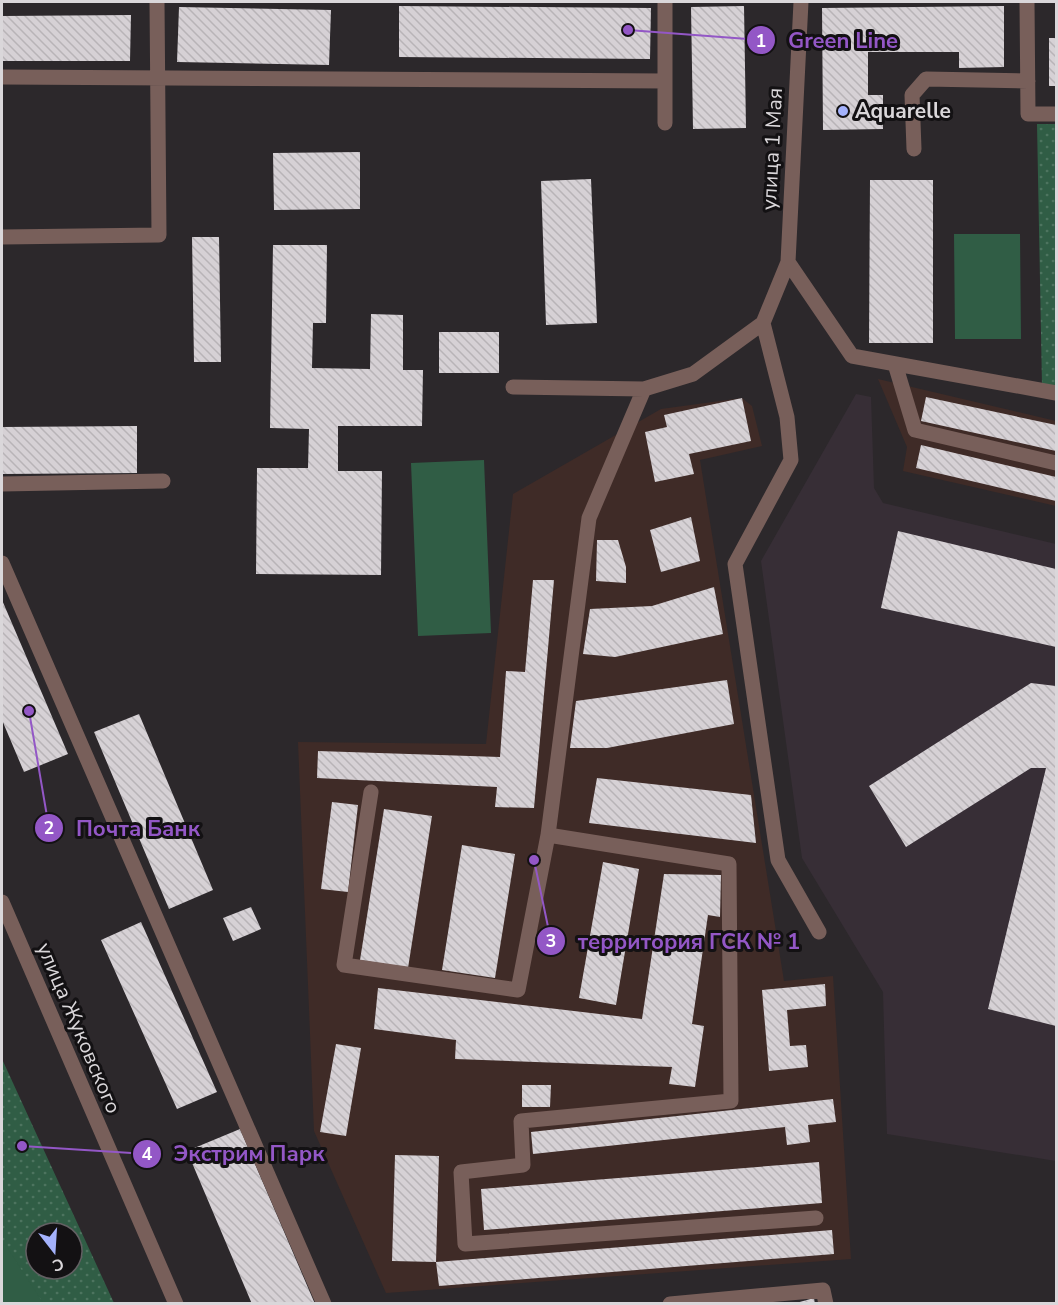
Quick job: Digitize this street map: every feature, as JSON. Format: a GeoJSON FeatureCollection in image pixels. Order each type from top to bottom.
{"type":"FeatureCollection","features":[{"type":"Feature","properties":{"kind":"street"},"geometry":{"type":"LineString","coordinates":[[2,237],[159,235],[157,2]]}},
{"type":"Feature","properties":{"kind":"street"},"geometry":{"type":"LineString","coordinates":[[665,2],[665,123]]}},
{"type":"Feature","properties":{"kind":"street","name":"улица 1 Мая"},"geometry":{"type":"LineString","coordinates":[[764,323],[788,262],[801,2]]}},
{"type":"Feature","properties":{"kind":"street"},"geometry":{"type":"LineString","coordinates":[[1027,2],[1028,114],[1056,114]]}},
{"type":"Feature","properties":{"kind":"street"},"geometry":{"type":"LineString","coordinates":[[2,78],[665,81]]}},
{"type":"Feature","properties":{"kind":"street"},"geometry":{"type":"LineString","coordinates":[[914,148],[912,95],[926,79],[1028,81]]}},
{"type":"Feature","properties":{"kind":"street"},"geometry":{"type":"LineString","coordinates":[[788,262],[852,356],[1056,393]]}},
{"type":"Feature","properties":{"kind":"street"},"geometry":{"type":"LineString","coordinates":[[513,387],[644,389],[693,374],[764,323],[788,417],[791,460],[735,564],[778,860],[819,932]]}},
{"type":"Feature","properties":{"kind":"street"},"geometry":{"type":"LineString","coordinates":[[895,364],[915,430],[1056,463]]}},
{"type":"Feature","properties":{"kind":"street"},"geometry":{"type":"LineString","coordinates":[[371,792],[344,965],[518,990],[548,835],[589,518],[644,389]]}},
{"type":"Feature","properties":{"kind":"street"},"geometry":{"type":"LineString","coordinates":[[2,484],[163,481]]}},
{"type":"Feature","properties":{"kind":"street"},"geometry":{"type":"LineString","coordinates":[[2,563],[324,1304]]}},
{"type":"Feature","properties":{"kind":"street"},"geometry":{"type":"LineString","coordinates":[[548,835],[729,864],[731,1101],[521,1121],[523,1166],[461,1172],[465,1244],[816,1218]]}},
{"type":"Feature","properties":{"kind":"street","name":"улица Жуковского"},"geometry":{"type":"LineString","coordinates":[[2,902],[176,1304]]}},
{"type":"Feature","properties":{"kind":"street"},"geometry":{"type":"LineString","coordinates":[[670,1304],[727,1301],[823,1290],[826,1304]]}},
{"type":"Feature","properties":{"kind":"shaded area"},"geometry":{"type":"Polygon","coordinates":[[[878,379],[1056,421],[1056,506],[903,471],[907,447],[878,379]]]}},
{"type":"Feature","properties":{"kind":"shaded area"},"geometry":{"type":"Polygon","coordinates":[[[856,394],[871,397],[874,488],[883,503],[1056,544],[1056,1161],[887,1134],[883,992],[802,858],[761,561],[856,394]]]}},
{"type":"Feature","properties":{"kind":"shaded area"},"geometry":{"type":"Polygon","coordinates":[[[742,398],[752,406],[762,446],[700,460],[784,981],[833,976],[851,1259],[386,1293],[314,1131],[298,742],[486,744],[513,494],[661,409],[742,398]]]}},
{"type":"Feature","properties":{"kind":"green space"},"geometry":{"type":"Polygon","coordinates":[[[1037,124],[1056,124],[1056,388],[1042,385],[1037,124]]]}},
{"type":"Feature","properties":{"kind":"green space"},"geometry":{"type":"Polygon","coordinates":[[[954,234],[1020,234],[1021,339],[955,339],[954,234]]]}},
{"type":"Feature","properties":{"kind":"green space"},"geometry":{"type":"Polygon","coordinates":[[[484,460],[491,633],[418,636],[411,463],[484,460]]]}},
{"type":"Feature","properties":{"kind":"green space"},"geometry":{"type":"Polygon","coordinates":[[[2,1059],[76,1221],[24,1221],[24,1281],[84,1281],[84,1238],[114,1303],[2,1303],[2,1059]]]}},
{"type":"Feature","properties":{"kind":"green space"},"geometry":{"type":"Polygon","coordinates":[[[5,1244],[24,1274],[24,1281],[29,1281],[43,1303],[2,1303],[2,1246],[5,1244]]]}},
{"type":"Feature","properties":{"kind":"building"},"geometry":{"type":"Polygon","coordinates":[[[399,6],[651,8],[650,59],[399,57],[399,6]]]}},
{"type":"Feature","properties":{"kind":"building"},"geometry":{"type":"Polygon","coordinates":[[[744,6],[746,128],[693,129],[691,7],[744,6]]]}},
{"type":"Feature","properties":{"kind":"building"},"geometry":{"type":"Polygon","coordinates":[[[1004,6],[1004,67],[959,68],[959,52],[868,52],[868,95],[883,95],[883,129],[823,130],[822,8],[1004,6]]]}},
{"type":"Feature","properties":{"kind":"building"},"geometry":{"type":"Polygon","coordinates":[[[179,7],[331,10],[329,65],[177,62],[179,7]]]}},
{"type":"Feature","properties":{"kind":"building"},"geometry":{"type":"Polygon","coordinates":[[[131,15],[130,61],[2,61],[2,16],[131,15]]]}},
{"type":"Feature","properties":{"kind":"building"},"geometry":{"type":"Polygon","coordinates":[[[1049,38],[1056,38],[1056,86],[1049,86],[1049,38]]]}},
{"type":"Feature","properties":{"kind":"building"},"geometry":{"type":"Polygon","coordinates":[[[360,152],[360,209],[274,210],[273,153],[360,152]]]}},
{"type":"Feature","properties":{"kind":"building"},"geometry":{"type":"Polygon","coordinates":[[[591,179],[597,323],[546,325],[541,181],[591,179]]]}},
{"type":"Feature","properties":{"kind":"building"},"geometry":{"type":"Polygon","coordinates":[[[870,180],[933,180],[933,343],[869,343],[870,180]]]}},
{"type":"Feature","properties":{"kind":"building"},"geometry":{"type":"Polygon","coordinates":[[[192,237],[219,237],[221,362],[194,362],[192,237]]]}},
{"type":"Feature","properties":{"kind":"building"},"geometry":{"type":"Polygon","coordinates":[[[273,245],[327,245],[326,323],[313,323],[312,368],[370,369],[371,314],[403,315],[403,370],[423,370],[422,426],[338,426],[338,471],[382,471],[381,575],[256,574],[257,468],[308,468],[309,429],[270,428],[273,245]]]}},
{"type":"Feature","properties":{"kind":"building"},"geometry":{"type":"Polygon","coordinates":[[[439,332],[499,332],[499,373],[439,373],[439,332]]]}},
{"type":"Feature","properties":{"kind":"building"},"geometry":{"type":"Polygon","coordinates":[[[926,397],[1056,425],[1056,451],[921,421],[926,397]]]}},
{"type":"Feature","properties":{"kind":"building"},"geometry":{"type":"Polygon","coordinates":[[[742,398],[751,441],[689,454],[694,474],[655,482],[645,432],[667,427],[664,415],[742,398]]]}},
{"type":"Feature","properties":{"kind":"building"},"geometry":{"type":"Polygon","coordinates":[[[137,426],[137,473],[2,474],[2,427],[137,426]]]}},
{"type":"Feature","properties":{"kind":"building"},"geometry":{"type":"Polygon","coordinates":[[[921,445],[1056,477],[1056,501],[916,468],[921,445]]]}},
{"type":"Feature","properties":{"kind":"building"},"geometry":{"type":"Polygon","coordinates":[[[691,517],[700,561],[661,572],[650,530],[691,517]]]}},
{"type":"Feature","properties":{"kind":"building"},"geometry":{"type":"Polygon","coordinates":[[[898,531],[1056,569],[1056,647],[881,608],[898,531]]]}},
{"type":"Feature","properties":{"kind":"building"},"geometry":{"type":"Polygon","coordinates":[[[597,540],[618,540],[626,567],[626,583],[596,581],[597,540]]]}},
{"type":"Feature","properties":{"kind":"building"},"geometry":{"type":"Polygon","coordinates":[[[533,580],[554,580],[534,808],[495,807],[497,787],[317,778],[318,751],[500,757],[506,671],[525,672],[533,580]]]}},
{"type":"Feature","properties":{"kind":"building"},"geometry":{"type":"Polygon","coordinates":[[[714,587],[723,634],[615,657],[583,654],[590,609],[652,606],[714,587]]]}},
{"type":"Feature","properties":{"kind":"building"},"geometry":{"type":"Polygon","coordinates":[[[2,600],[68,754],[24,772],[2,720],[2,600]]]}},
{"type":"Feature","properties":{"kind":"building"},"geometry":{"type":"Polygon","coordinates":[[[727,680],[734,724],[607,748],[570,748],[576,701],[727,680]]]}},
{"type":"Feature","properties":{"kind":"building"},"geometry":{"type":"Polygon","coordinates":[[[1031,683],[1056,686],[1056,1026],[988,1009],[1046,768],[1031,768],[906,847],[869,786],[1031,683]]]}},
{"type":"Feature","properties":{"kind":"building"},"geometry":{"type":"Polygon","coordinates":[[[139,714],[213,890],[169,909],[94,732],[139,714]]]}},
{"type":"Feature","properties":{"kind":"building"},"geometry":{"type":"Polygon","coordinates":[[[597,778],[751,795],[756,843],[589,823],[597,778]]]}},
{"type":"Feature","properties":{"kind":"building"},"geometry":{"type":"Polygon","coordinates":[[[332,802],[358,805],[348,892],[321,889],[332,802]]]}},
{"type":"Feature","properties":{"kind":"building"},"geometry":{"type":"Polygon","coordinates":[[[384,809],[432,816],[408,968],[360,960],[384,809]]]}},
{"type":"Feature","properties":{"kind":"building"},"geometry":{"type":"Polygon","coordinates":[[[462,845],[515,854],[495,978],[442,970],[462,845]]]}},
{"type":"Feature","properties":{"kind":"building"},"geometry":{"type":"Polygon","coordinates":[[[603,862],[639,869],[616,1005],[579,998],[603,862]]]}},
{"type":"Feature","properties":{"kind":"building"},"geometry":{"type":"Polygon","coordinates":[[[664,874],[721,875],[720,917],[708,915],[692,1024],[704,1026],[695,1087],[669,1084],[672,1067],[455,1059],[456,1040],[374,1029],[378,988],[642,1019],[664,874]]]}},
{"type":"Feature","properties":{"kind":"building"},"geometry":{"type":"Polygon","coordinates":[[[251,907],[261,929],[233,941],[223,918],[251,907]]]}},
{"type":"Feature","properties":{"kind":"building"},"geometry":{"type":"Polygon","coordinates":[[[141,922],[217,1092],[177,1109],[101,940],[141,922]]]}},
{"type":"Feature","properties":{"kind":"building"},"geometry":{"type":"Polygon","coordinates":[[[825,984],[826,1006],[787,1010],[790,1046],[806,1045],[808,1067],[769,1071],[762,990],[825,984]]]}},
{"type":"Feature","properties":{"kind":"building"},"geometry":{"type":"Polygon","coordinates":[[[336,1044],[361,1048],[346,1136],[320,1132],[336,1044]]]}},
{"type":"Feature","properties":{"kind":"building"},"geometry":{"type":"Polygon","coordinates":[[[522,1085],[551,1085],[550,1107],[522,1107],[522,1085]]]}},
{"type":"Feature","properties":{"kind":"building"},"geometry":{"type":"Polygon","coordinates":[[[833,1099],[836,1122],[808,1125],[810,1142],[787,1145],[785,1127],[533,1154],[531,1132],[833,1099]]]}},
{"type":"Feature","properties":{"kind":"building"},"geometry":{"type":"Polygon","coordinates":[[[240,1129],[315,1304],[252,1304],[187,1151],[240,1129]]]}},
{"type":"Feature","properties":{"kind":"building"},"geometry":{"type":"Polygon","coordinates":[[[395,1155],[439,1156],[436,1262],[392,1261],[395,1155]]]}},
{"type":"Feature","properties":{"kind":"building"},"geometry":{"type":"Polygon","coordinates":[[[819,1162],[822,1203],[484,1230],[481,1189],[819,1162]]]}},
{"type":"Feature","properties":{"kind":"building"},"geometry":{"type":"Polygon","coordinates":[[[832,1230],[834,1254],[439,1286],[436,1262],[832,1230]]]}},
{"type":"Feature","properties":{"kind":"building"},"geometry":{"type":"Polygon","coordinates":[[[814,1298],[815,1304],[796,1304],[796,1303],[814,1298]]]}},
{"type":"Feature","properties":{"kind":"place","name":"Green Line"},"geometry":{"type":"Point","coordinates":[628,30]}},
{"type":"Feature","properties":{"kind":"place","name":"Aquarelle"},"geometry":{"type":"Point","coordinates":[843,111]}},
{"type":"Feature","properties":{"kind":"place","name":"Почта Банк"},"geometry":{"type":"Point","coordinates":[29,711]}},
{"type":"Feature","properties":{"kind":"place","name":"территория ГСК № 1"},"geometry":{"type":"Point","coordinates":[534,860]}},
{"type":"Feature","properties":{"kind":"place","name":"Экстрим Парк"},"geometry":{"type":"Point","coordinates":[22,1146]}}]}
